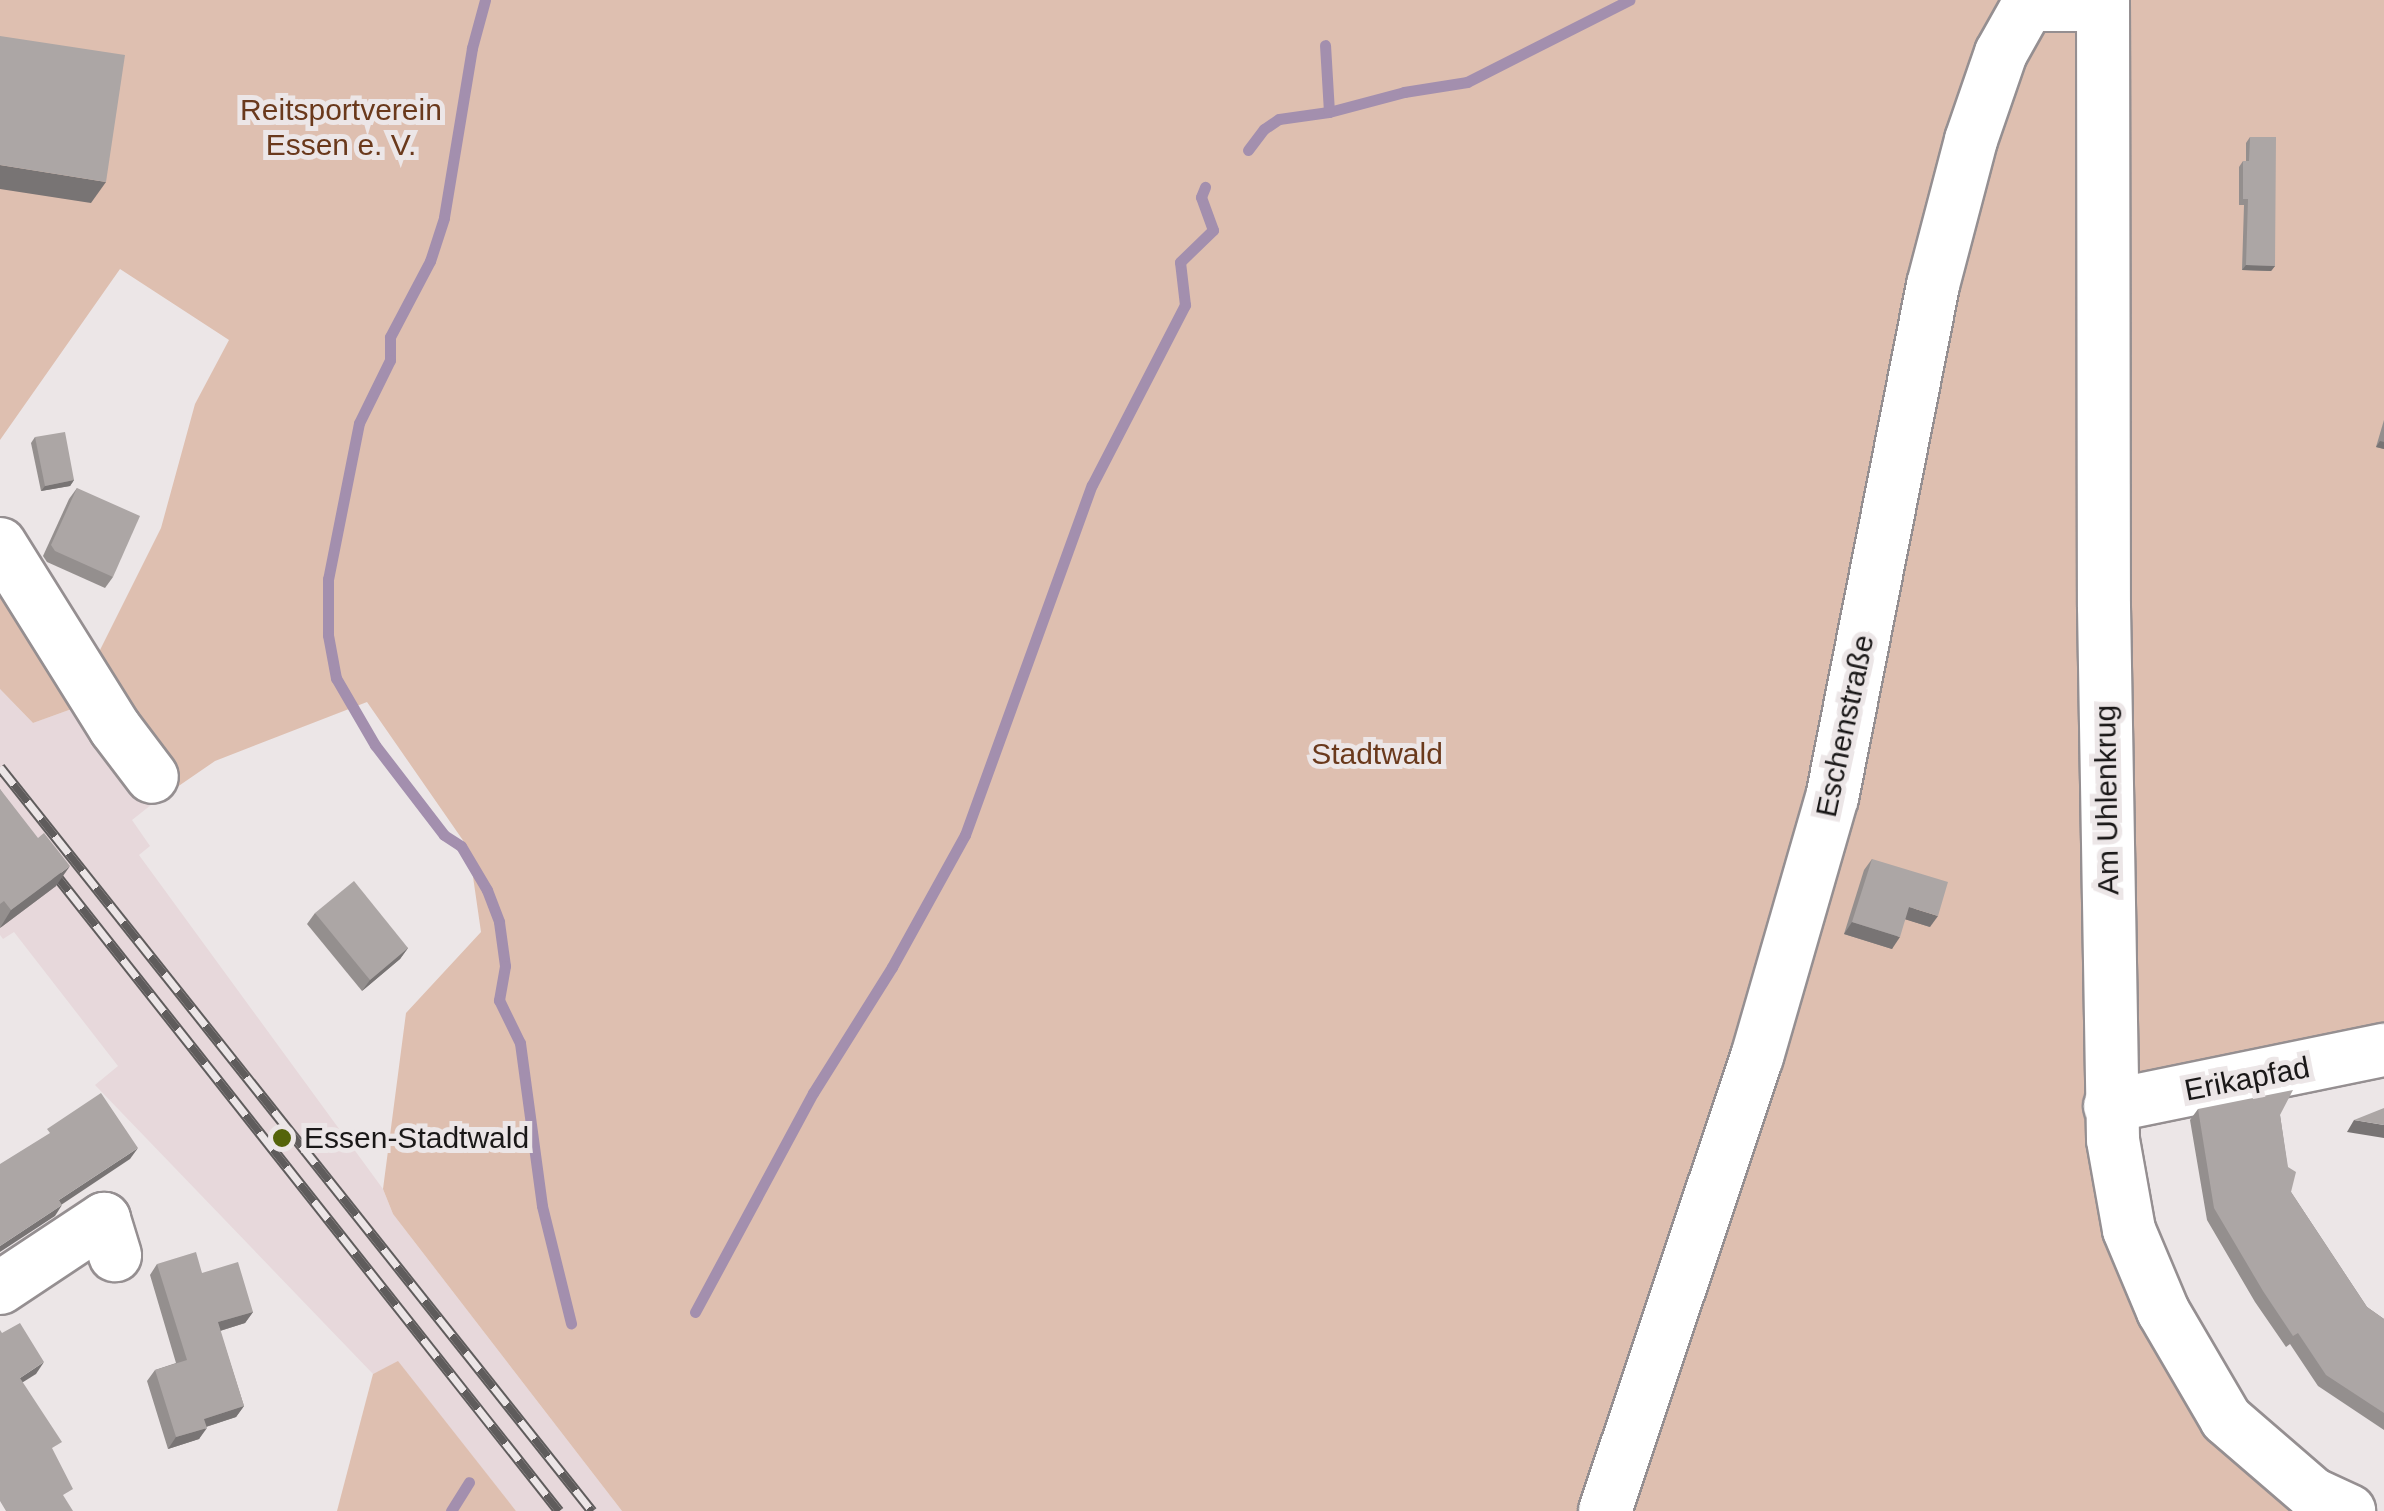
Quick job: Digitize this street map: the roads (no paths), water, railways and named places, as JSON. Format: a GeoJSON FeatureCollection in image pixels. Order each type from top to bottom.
{"type":"FeatureCollection","features":[{"type":"Feature","properties":{"kind":"street","name":"Am Uhlenkrug"},"geometry":{"type":"LineString","coordinates":[[2103,2],[2110,1106],[2128,1230],[2162,1311],[2226,1419],[2313,1494],[2349,1511]]}},
{"type":"Feature","properties":{"kind":"street","name":"Eschenstraße"},"geometry":{"type":"LineString","coordinates":[[1605,1511],[1756,1057],[1832,798],[1934,285],[1971,140],[2001,53],[2028,6],[2103,2]]}},
{"type":"Feature","properties":{"kind":"street"},"geometry":{"type":"LineString","coordinates":[[0,544],[115,728],[152,776]]}},
{"type":"Feature","properties":{"kind":"street","name":"Erikapfad"},"geometry":{"type":"LineString","coordinates":[[2110,1106],[2384,1050]]}},
{"type":"Feature","properties":{"kind":"street"},"geometry":{"type":"LineString","coordinates":[[0,1288],[104,1219],[116,1255]]}},
{"type":"Feature","properties":{"kind":"waterway"},"geometry":{"type":"LineString","coordinates":[[485,0],[472,48],[444,218],[430,261],[390,337],[390,360],[359,423],[328,579],[328,635],[336,678],[375,745],[444,835],[461,846],[487,890],[499,922],[505,966],[499,1000],[520,1043],[542,1206],[571,1323]]}},
{"type":"Feature","properties":{"kind":"waterway"},"geometry":{"type":"LineString","coordinates":[[1329,112],[1404,92],[1467,82],[1629,0]]}},
{"type":"Feature","properties":{"kind":"waterway"},"geometry":{"type":"LineString","coordinates":[[1248,150],[1264,129],[1279,119],[1329,112],[1325,45]]}},
{"type":"Feature","properties":{"kind":"waterway"},"geometry":{"type":"LineString","coordinates":[[695,1312],[813,1093],[892,967],[965,835],[1092,485],[1185,305],[1180,262],[1213,230],[1201,197],[1205,187]]}},
{"type":"Feature","properties":{"kind":"waterway"},"geometry":{"type":"LineString","coordinates":[[451,1511],[469,1482]]}},
{"type":"Feature","properties":{"kind":"railway"},"geometry":{"type":"LineString","coordinates":[[0,767],[592,1511]]}},
{"type":"Feature","properties":{"kind":"railway"},"geometry":{"type":"LineString","coordinates":[[41,856],[559,1511]]}},
{"type":"Feature","properties":{"kind":"place","name":"Essen-Stadtwald"},"geometry":{"type":"Point","coordinates":[282,1138]}},
{"type":"Feature","properties":{"kind":"park label","name":"Reitsportverein Essen e. V."},"geometry":{"type":"Point","coordinates":[341,127]}},
{"type":"Feature","properties":{"kind":"park label","name":"Stadtwald"},"geometry":{"type":"Point","coordinates":[1377,754]}}]}
